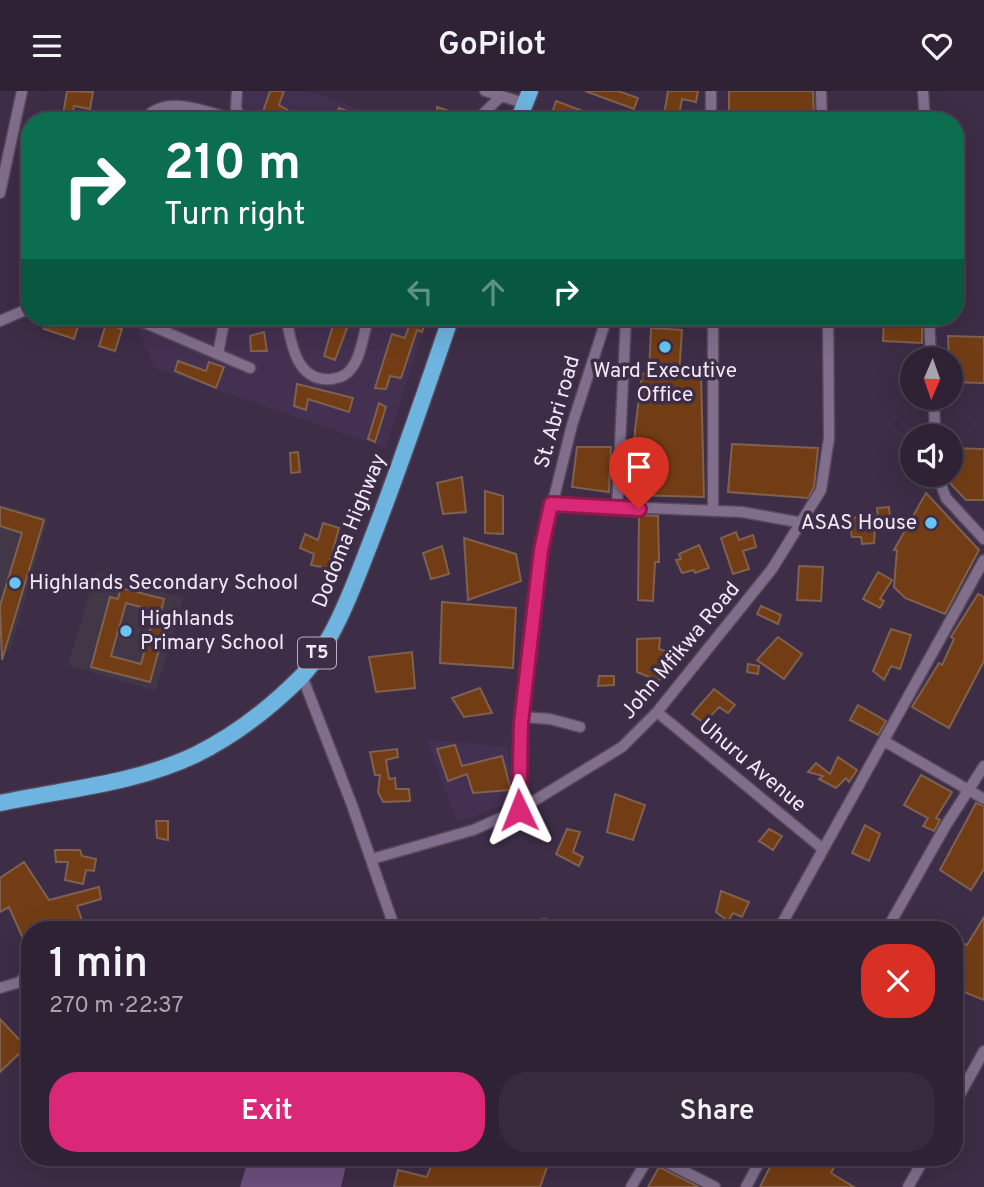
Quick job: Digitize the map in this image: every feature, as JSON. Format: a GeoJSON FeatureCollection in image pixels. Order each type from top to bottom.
{"type":"FeatureCollection","features":[{"type":"Feature","properties":{"kind":"highway","name":"Dodoma Highway"},"geometry":{"type":"LineString","coordinates":[[0,803],[119,781],[193,756],[243,727],[302,676],[328,638],[351,591],[407,448],[448,326]]}},
{"type":"Feature","properties":{"kind":"street"},"geometry":{"type":"LineString","coordinates":[[0,193],[22,91]]}},
{"type":"Feature","properties":{"kind":"street"},"geometry":{"type":"LineString","coordinates":[[237,91],[238,112]]}},
{"type":"Feature","properties":{"kind":"street"},"geometry":{"type":"LineString","coordinates":[[485,91],[501,96],[527,97]]}},
{"type":"Feature","properties":{"kind":"street"},"geometry":{"type":"LineString","coordinates":[[710,91],[711,112]]}},
{"type":"Feature","properties":{"kind":"street"},"geometry":{"type":"LineString","coordinates":[[821,91],[821,112]]}},
{"type":"Feature","properties":{"kind":"street"},"geometry":{"type":"LineString","coordinates":[[923,91],[924,112]]}},
{"type":"Feature","properties":{"kind":"street"},"geometry":{"type":"LineString","coordinates":[[484,112],[501,96]]}},
{"type":"Feature","properties":{"kind":"street"},"geometry":{"type":"LineString","coordinates":[[149,112],[165,102],[176,101],[208,112]]}},
{"type":"Feature","properties":{"kind":"street"},"geometry":{"type":"LineString","coordinates":[[0,321],[21,312]]}},
{"type":"Feature","properties":{"kind":"street"},"geometry":{"type":"LineString","coordinates":[[152,326],[250,368]]}},
{"type":"Feature","properties":{"kind":"street"},"geometry":{"type":"LineString","coordinates":[[218,354],[223,326]]}},
{"type":"Feature","properties":{"kind":"street"},"geometry":{"type":"LineString","coordinates":[[288,326],[291,344],[302,369],[314,378],[326,380],[338,378],[352,368],[366,326]]}},
{"type":"Feature","properties":{"kind":"street","name":"St. Abri road"},"geometry":{"type":"LineString","coordinates":[[519,810],[518,769],[522,717],[541,550],[551,504],[604,326]]}},
{"type":"Feature","properties":{"kind":"street"},"geometry":{"type":"LineString","coordinates":[[617,509],[626,326]]}},
{"type":"Feature","properties":{"kind":"street"},"geometry":{"type":"LineString","coordinates":[[713,326],[713,511]]}},
{"type":"Feature","properties":{"kind":"street","name":"John Mfikwa Road"},"geometry":{"type":"LineString","coordinates":[[372,859],[472,830],[519,810],[622,747],[657,712],[765,578],[803,523],[821,490],[827,464],[828,326]]}},
{"type":"Feature","properties":{"kind":"street"},"geometry":{"type":"LineString","coordinates":[[929,326],[930,347]]}},
{"type":"Feature","properties":{"kind":"street"},"geometry":{"type":"LineString","coordinates":[[942,487],[946,498],[984,539]]}},
{"type":"Feature","properties":{"kind":"street"},"geometry":{"type":"LineString","coordinates":[[551,504],[754,513],[803,523]]}},
{"type":"Feature","properties":{"kind":"street"},"geometry":{"type":"LineString","coordinates":[[783,921],[984,560]]}},
{"type":"Feature","properties":{"kind":"street"},"geometry":{"type":"LineString","coordinates":[[302,676],[372,859],[392,921]]}},
{"type":"Feature","properties":{"kind":"street","name":"Uhuru Avenue"},"geometry":{"type":"LineString","coordinates":[[657,712],[823,849]]}},
{"type":"Feature","properties":{"kind":"street"},"geometry":{"type":"LineString","coordinates":[[522,717],[550,719],[580,727]]}},
{"type":"Feature","properties":{"kind":"street"},"geometry":{"type":"LineString","coordinates":[[884,741],[984,799]]}},
{"type":"Feature","properties":{"kind":"street"},"geometry":{"type":"LineString","coordinates":[[892,921],[946,825],[984,766]]}},
{"type":"Feature","properties":{"kind":"street"},"geometry":{"type":"LineString","coordinates":[[0,988],[21,981]]}},
{"type":"Feature","properties":{"kind":"street"},"geometry":{"type":"LineString","coordinates":[[963,1089],[984,1051]]}},
{"type":"Feature","properties":{"kind":"street"},"geometry":{"type":"LineString","coordinates":[[631,1187],[644,1166]]}},
{"type":"Feature","properties":{"kind":"street"},"geometry":{"type":"LineString","coordinates":[[674,1166],[715,1187]]}},
{"type":"Feature","properties":{"kind":"street"},"geometry":{"type":"LineString","coordinates":[[746,1187],[757,1166]]}},
{"type":"Feature","properties":{"kind":"street"},"geometry":{"type":"LineString","coordinates":[[908,1187],[920,1166]]}},
{"type":"Feature","properties":{"kind":"shaded area"},"geometry":{"type":"Polygon","coordinates":[[[245,91],[310,91],[368,112],[237,112],[245,91]]]}},
{"type":"Feature","properties":{"kind":"shaded area"},"geometry":{"type":"Polygon","coordinates":[[[177,107],[194,112],[174,112],[177,107]]]}},
{"type":"Feature","properties":{"kind":"shaded area"},"geometry":{"type":"Polygon","coordinates":[[[136,326],[425,326],[385,448],[155,368],[136,326]]]}},
{"type":"Feature","properties":{"kind":"shaded area","name":"Highlands Secondary School"},"geometry":{"type":"Polygon","coordinates":[[[0,504],[48,518],[10,651],[0,648],[0,504]]]}},
{"type":"Feature","properties":{"kind":"shaded area","name":"Highlands Primary School"},"geometry":{"type":"Polygon","coordinates":[[[96,572],[183,598],[156,691],[68,665],[96,572]]]}},
{"type":"Feature","properties":{"kind":"shaded area"},"geometry":{"type":"Polygon","coordinates":[[[426,739],[507,747],[516,801],[457,822],[426,739]]]}},
{"type":"Feature","properties":{"kind":"shaded area"},"geometry":{"type":"Polygon","coordinates":[[[246,1166],[346,1166],[341,1187],[240,1187],[246,1166]]]}},
{"type":"Feature","properties":{"kind":"building"},"geometry":{"type":"Polygon","coordinates":[[[67,91],[93,92],[90,109],[74,106],[73,112],[64,112],[67,91]]]}},
{"type":"Feature","properties":{"kind":"building"},"geometry":{"type":"Polygon","coordinates":[[[270,91],[284,91],[279,105],[291,112],[263,112],[270,91]]]}},
{"type":"Feature","properties":{"kind":"building"},"geometry":{"type":"Polygon","coordinates":[[[585,91],[618,91],[638,98],[634,109],[585,91]]]}},
{"type":"Feature","properties":{"kind":"building"},"geometry":{"type":"Polygon","coordinates":[[[668,91],[698,91],[696,102],[682,99],[680,112],[664,112],[668,91]]]}},
{"type":"Feature","properties":{"kind":"building"},"geometry":{"type":"Polygon","coordinates":[[[729,91],[813,91],[814,112],[729,112],[729,91]]]}},
{"type":"Feature","properties":{"kind":"building"},"geometry":{"type":"Polygon","coordinates":[[[556,101],[586,112],[558,112],[553,110],[556,101]]]}},
{"type":"Feature","properties":{"kind":"building"},"geometry":{"type":"Polygon","coordinates":[[[437,107],[452,112],[437,112],[437,107]]]}},
{"type":"Feature","properties":{"kind":"building"},"geometry":{"type":"Polygon","coordinates":[[[45,326],[78,326],[74,339],[44,329],[45,326]]]}},
{"type":"Feature","properties":{"kind":"building"},"geometry":{"type":"Polygon","coordinates":[[[105,326],[122,329],[115,351],[99,346],[105,326]]]}},
{"type":"Feature","properties":{"kind":"building"},"geometry":{"type":"Polygon","coordinates":[[[333,326],[347,328],[335,360],[324,356],[333,326]]]}},
{"type":"Feature","properties":{"kind":"building"},"geometry":{"type":"Polygon","coordinates":[[[409,326],[424,326],[422,332],[417,330],[401,378],[390,376],[386,389],[375,388],[392,334],[405,338],[409,326]]]}},
{"type":"Feature","properties":{"kind":"building"},"geometry":{"type":"Polygon","coordinates":[[[884,326],[922,326],[922,343],[883,341],[884,326]]]}},
{"type":"Feature","properties":{"kind":"building"},"geometry":{"type":"Polygon","coordinates":[[[651,328],[682,330],[679,375],[701,375],[704,497],[632,495],[635,430],[642,374],[649,374],[651,328]]]}},
{"type":"Feature","properties":{"kind":"building"},"geometry":{"type":"Polygon","coordinates":[[[264,332],[267,351],[251,351],[250,336],[264,332]]]}},
{"type":"Feature","properties":{"kind":"building"},"geometry":{"type":"Polygon","coordinates":[[[948,336],[984,337],[984,383],[963,382],[963,347],[948,347],[948,336]]]}},
{"type":"Feature","properties":{"kind":"building"},"geometry":{"type":"Polygon","coordinates":[[[178,361],[206,371],[209,362],[224,367],[216,388],[175,371],[178,361]]]}},
{"type":"Feature","properties":{"kind":"building"},"geometry":{"type":"Polygon","coordinates":[[[297,384],[353,398],[349,412],[308,399],[306,410],[294,406],[297,384]]]}},
{"type":"Feature","properties":{"kind":"building"},"geometry":{"type":"Polygon","coordinates":[[[379,403],[386,407],[375,442],[368,439],[379,403]]]}},
{"type":"Feature","properties":{"kind":"building"},"geometry":{"type":"Polygon","coordinates":[[[732,444],[818,448],[814,487],[808,498],[728,492],[732,444]]]}},
{"type":"Feature","properties":{"kind":"building"},"geometry":{"type":"Polygon","coordinates":[[[577,447],[611,447],[609,492],[572,487],[577,447]]]}},
{"type":"Feature","properties":{"kind":"building"},"geometry":{"type":"Polygon","coordinates":[[[963,448],[984,449],[984,500],[966,500],[954,487],[963,487],[963,448]]]}},
{"type":"Feature","properties":{"kind":"building"},"geometry":{"type":"Polygon","coordinates":[[[298,452],[300,472],[291,473],[290,453],[298,452]]]}},
{"type":"Feature","properties":{"kind":"building"},"geometry":{"type":"Polygon","coordinates":[[[462,477],[466,512],[443,514],[437,483],[462,477]]]}},
{"type":"Feature","properties":{"kind":"building"},"geometry":{"type":"Polygon","coordinates":[[[485,491],[503,496],[503,534],[485,533],[485,491]]]}},
{"type":"Feature","properties":{"kind":"building"},"geometry":{"type":"Polygon","coordinates":[[[926,493],[979,550],[945,614],[905,598],[894,587],[897,550],[894,550],[926,493]]]}},
{"type":"Feature","properties":{"kind":"building","name":"Highlands Secondary School"},"geometry":{"type":"Polygon","coordinates":[[[0,507],[44,520],[2,660],[0,606],[22,533],[0,526],[0,507]]]}},
{"type":"Feature","properties":{"kind":"building"},"geometry":{"type":"Polygon","coordinates":[[[889,507],[890,519],[878,519],[877,508],[889,507]]]}},
{"type":"Feature","properties":{"kind":"building"},"geometry":{"type":"Polygon","coordinates":[[[639,515],[658,516],[659,562],[655,562],[653,601],[638,600],[639,515]]]}},
{"type":"Feature","properties":{"kind":"building"},"geometry":{"type":"Polygon","coordinates":[[[876,516],[874,543],[862,544],[861,537],[852,537],[848,518],[876,516]]]}},
{"type":"Feature","properties":{"kind":"building"},"geometry":{"type":"Polygon","coordinates":[[[323,523],[339,528],[328,568],[311,565],[314,554],[300,548],[305,534],[318,540],[323,523]]]}},
{"type":"Feature","properties":{"kind":"building"},"geometry":{"type":"Polygon","coordinates":[[[736,532],[739,540],[753,535],[756,547],[743,551],[749,569],[733,574],[721,538],[736,532]]]}},
{"type":"Feature","properties":{"kind":"building"},"geometry":{"type":"Polygon","coordinates":[[[464,538],[516,554],[521,581],[468,600],[464,538]]]}},
{"type":"Feature","properties":{"kind":"building"},"geometry":{"type":"Polygon","coordinates":[[[699,545],[709,568],[695,573],[694,570],[682,573],[676,560],[681,559],[679,554],[699,545]]]}},
{"type":"Feature","properties":{"kind":"building"},"geometry":{"type":"Polygon","coordinates":[[[442,546],[449,574],[431,579],[423,553],[442,546]]]}},
{"type":"Feature","properties":{"kind":"building"},"geometry":{"type":"Polygon","coordinates":[[[799,566],[823,567],[821,601],[797,600],[799,566]]]}},
{"type":"Feature","properties":{"kind":"building"},"geometry":{"type":"Polygon","coordinates":[[[878,572],[892,580],[880,599],[884,601],[880,608],[863,599],[878,572]]]}},
{"type":"Feature","properties":{"kind":"building"},"geometry":{"type":"Polygon","coordinates":[[[121,588],[164,599],[161,612],[169,614],[150,682],[91,667],[110,597],[118,599],[121,588]],[[126,603],[111,656],[141,664],[155,611],[126,603]]]}},
{"type":"Feature","properties":{"kind":"building"},"geometry":{"type":"Polygon","coordinates":[[[978,594],[984,597],[984,661],[949,728],[912,707],[939,663],[942,665],[954,639],[951,637],[978,594]]]}},
{"type":"Feature","properties":{"kind":"building"},"geometry":{"type":"Polygon","coordinates":[[[442,602],[516,608],[513,668],[440,663],[442,602]]]}},
{"type":"Feature","properties":{"kind":"building"},"geometry":{"type":"Polygon","coordinates":[[[761,606],[781,615],[778,624],[757,614],[761,606]]]}},
{"type":"Feature","properties":{"kind":"building"},"geometry":{"type":"Polygon","coordinates":[[[891,629],[911,635],[900,669],[891,666],[884,680],[873,671],[891,629]]]}},
{"type":"Feature","properties":{"kind":"building"},"geometry":{"type":"Polygon","coordinates":[[[778,637],[802,654],[784,679],[757,660],[778,637]]]}},
{"type":"Feature","properties":{"kind":"building"},"geometry":{"type":"Polygon","coordinates":[[[660,638],[659,649],[671,653],[659,681],[637,672],[637,639],[660,638]]]}},
{"type":"Feature","properties":{"kind":"building"},"geometry":{"type":"Polygon","coordinates":[[[412,652],[415,688],[376,692],[369,657],[412,652]]]}},
{"type":"Feature","properties":{"kind":"building"},"geometry":{"type":"Polygon","coordinates":[[[748,664],[759,666],[758,674],[747,672],[748,664]]]}},
{"type":"Feature","properties":{"kind":"building"},"geometry":{"type":"Polygon","coordinates":[[[599,676],[614,676],[614,685],[598,686],[599,676]]]}},
{"type":"Feature","properties":{"kind":"building"},"geometry":{"type":"Polygon","coordinates":[[[480,688],[492,713],[464,717],[452,698],[480,688]]]}},
{"type":"Feature","properties":{"kind":"building"},"geometry":{"type":"Polygon","coordinates":[[[714,689],[735,705],[728,713],[719,707],[704,723],[692,714],[714,689]]]}},
{"type":"Feature","properties":{"kind":"building"},"geometry":{"type":"Polygon","coordinates":[[[858,705],[886,721],[878,735],[850,720],[858,705]]]}},
{"type":"Feature","properties":{"kind":"building"},"geometry":{"type":"Polygon","coordinates":[[[455,745],[462,766],[502,756],[511,790],[473,793],[467,774],[448,781],[437,749],[455,745]]]}},
{"type":"Feature","properties":{"kind":"building"},"geometry":{"type":"Polygon","coordinates":[[[397,749],[398,757],[386,760],[389,779],[395,778],[396,789],[409,789],[410,801],[383,802],[378,792],[380,775],[375,775],[370,752],[397,749]]]}},
{"type":"Feature","properties":{"kind":"building"},"geometry":{"type":"Polygon","coordinates":[[[838,757],[857,770],[849,782],[846,778],[836,788],[819,779],[823,776],[808,772],[816,763],[830,774],[838,757]]]}},
{"type":"Feature","properties":{"kind":"building"},"geometry":{"type":"Polygon","coordinates":[[[921,775],[952,792],[936,818],[940,820],[934,831],[923,826],[928,818],[904,805],[921,775]]]}},
{"type":"Feature","properties":{"kind":"building"},"geometry":{"type":"Polygon","coordinates":[[[615,794],[645,805],[633,840],[607,832],[615,794]]]}},
{"type":"Feature","properties":{"kind":"building"},"geometry":{"type":"Polygon","coordinates":[[[976,803],[984,806],[984,869],[971,890],[940,870],[976,803]]]}},
{"type":"Feature","properties":{"kind":"building"},"geometry":{"type":"Polygon","coordinates":[[[156,821],[168,821],[168,840],[157,838],[156,821]]]}},
{"type":"Feature","properties":{"kind":"building"},"geometry":{"type":"Polygon","coordinates":[[[865,825],[880,834],[869,861],[852,853],[865,825]]]}},
{"type":"Feature","properties":{"kind":"building"},"geometry":{"type":"Polygon","coordinates":[[[567,829],[580,832],[573,852],[583,857],[579,866],[556,854],[567,829]]]}},
{"type":"Feature","properties":{"kind":"building"},"geometry":{"type":"Polygon","coordinates":[[[769,829],[782,836],[773,850],[759,841],[769,829]]]}},
{"type":"Feature","properties":{"kind":"building"},"geometry":{"type":"Polygon","coordinates":[[[55,850],[80,850],[82,856],[96,859],[94,871],[86,870],[83,884],[65,880],[68,862],[56,862],[55,850]]]}},
{"type":"Feature","properties":{"kind":"building"},"geometry":{"type":"Polygon","coordinates":[[[24,862],[49,900],[99,887],[101,899],[77,906],[82,921],[21,921],[21,934],[9,907],[0,912],[0,878],[24,862]]]}},
{"type":"Feature","properties":{"kind":"building"},"geometry":{"type":"Polygon","coordinates":[[[721,891],[749,902],[742,917],[733,913],[728,921],[716,912],[721,891]]]}},
{"type":"Feature","properties":{"kind":"building"},"geometry":{"type":"Polygon","coordinates":[[[984,917],[984,1000],[963,992],[963,943],[967,945],[984,917]]]}},
{"type":"Feature","properties":{"kind":"building"},"geometry":{"type":"Polygon","coordinates":[[[0,1019],[21,1042],[21,1052],[0,1072],[0,1019]]]}},
{"type":"Feature","properties":{"kind":"building"},"geometry":{"type":"Polygon","coordinates":[[[431,1166],[547,1167],[540,1187],[394,1187],[398,1170],[427,1177],[431,1166]]]}},
{"type":"Feature","properties":{"kind":"building"},"geometry":{"type":"Polygon","coordinates":[[[770,1166],[835,1166],[831,1173],[854,1187],[760,1187],[770,1166]]]}},
{"type":"Feature","properties":{"kind":"building"},"geometry":{"type":"Polygon","coordinates":[[[659,1167],[699,1187],[648,1187],[659,1167]]]}},
{"type":"Feature","properties":{"kind":"place","name":"Ward Executive Office"},"geometry":{"type":"Point","coordinates":[665,347]}},
{"type":"Feature","properties":{"kind":"place","name":"ASAS House"},"geometry":{"type":"Point","coordinates":[931,523]}},
{"type":"Feature","properties":{"kind":"place","name":"Highlands Secondary School"},"geometry":{"type":"Point","coordinates":[15,583]}},
{"type":"Feature","properties":{"kind":"place","name":"Highlands Primary School"},"geometry":{"type":"Point","coordinates":[126,631]}},
{"type":"Feature","properties":{"kind":"route"},"geometry":{"type":"LineString","coordinates":[[519,810],[521,723],[541,550],[551,504],[639,509]]}}]}
